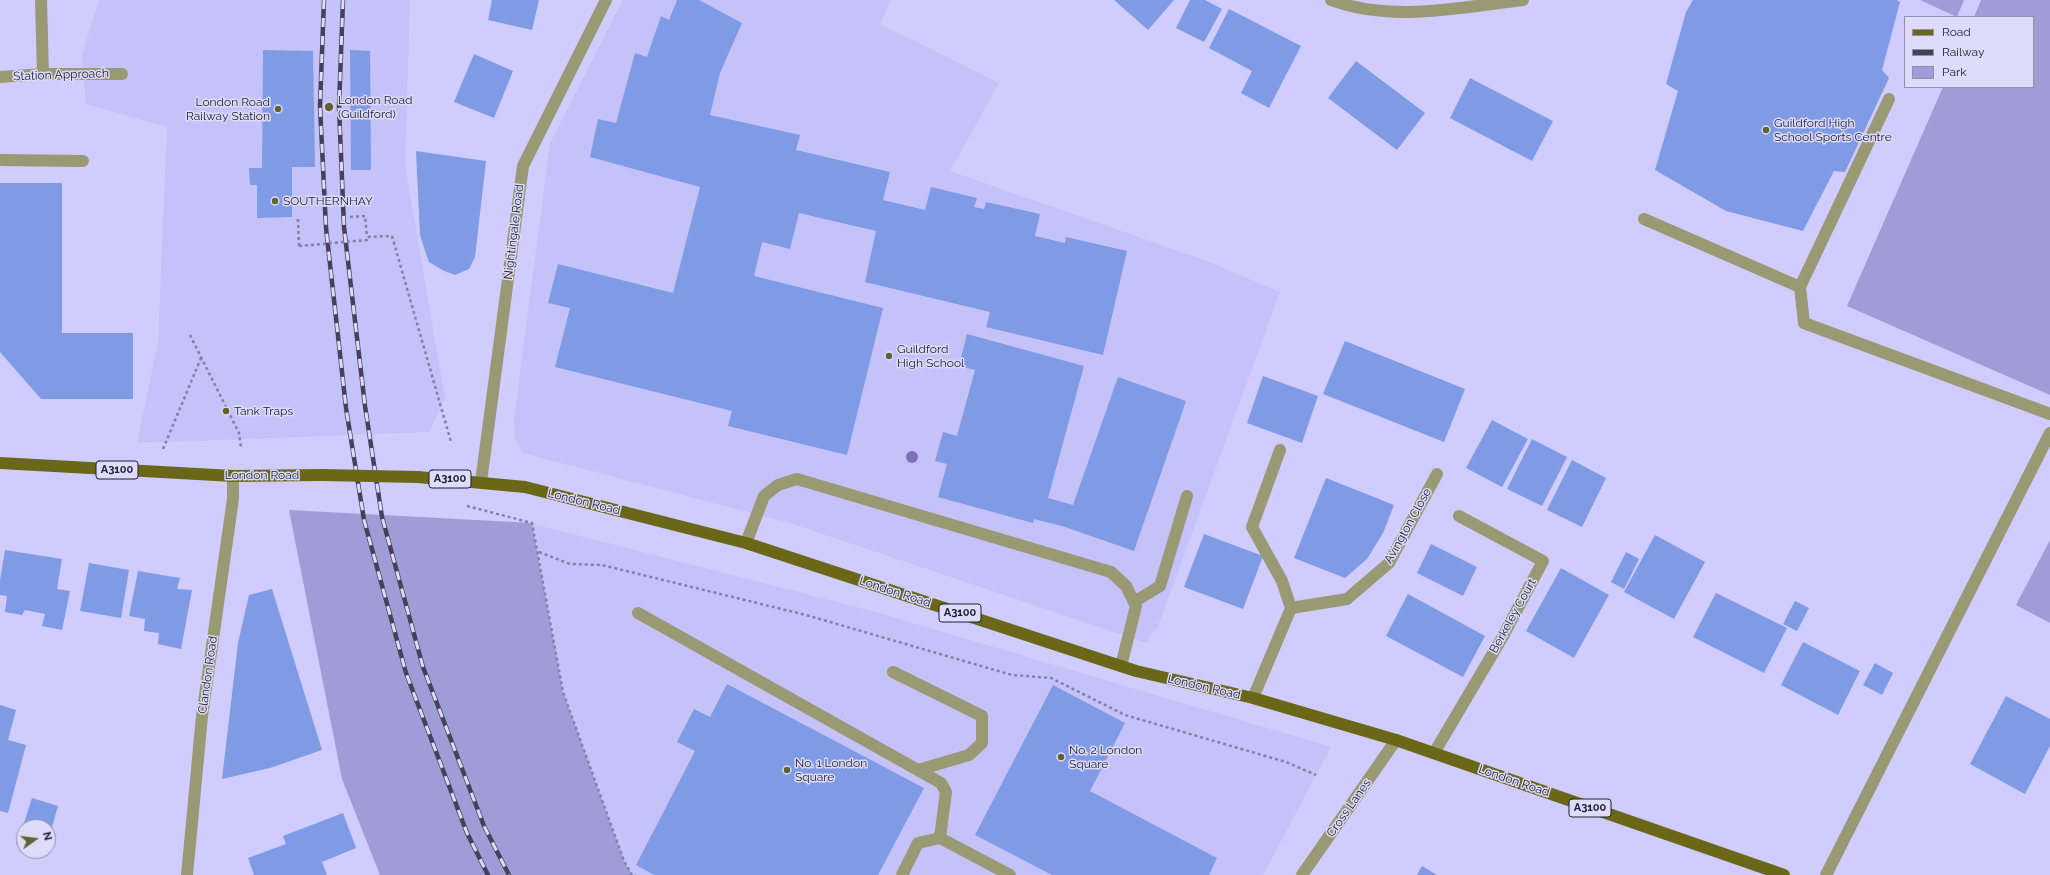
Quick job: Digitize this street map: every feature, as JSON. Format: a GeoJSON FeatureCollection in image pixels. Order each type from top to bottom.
{"type":"FeatureCollection","features":[{"type":"Feature","properties":{"kind":"main road","name":"London Road"},"geometry":{"type":"LineString","coordinates":[[0,463],[233,476],[322,475],[418,477],[524,487],[746,543],[1121,666],[1253,698],[1396,740],[1784,875]]}},
{"type":"Feature","properties":{"kind":"street"},"geometry":{"type":"LineString","coordinates":[[41,0],[43,74]]}},
{"type":"Feature","properties":{"kind":"street","name":"Nightingale Road"},"geometry":{"type":"LineString","coordinates":[[482,482],[523,166],[606,0]]}},
{"type":"Feature","properties":{"kind":"street"},"geometry":{"type":"LineString","coordinates":[[1331,0],[1374,10],[1430,12],[1523,0]]}},
{"type":"Feature","properties":{"kind":"street","name":"Station Approach"},"geometry":{"type":"LineString","coordinates":[[0,77],[43,74],[122,74]]}},
{"type":"Feature","properties":{"kind":"street"},"geometry":{"type":"LineString","coordinates":[[1889,99],[1800,287],[1804,323],[2050,414]]}},
{"type":"Feature","properties":{"kind":"street"},"geometry":{"type":"LineString","coordinates":[[0,160],[83,161]]}},
{"type":"Feature","properties":{"kind":"street"},"geometry":{"type":"LineString","coordinates":[[1644,219],[1800,287]]}},
{"type":"Feature","properties":{"kind":"street"},"geometry":{"type":"LineString","coordinates":[[1826,875],[2050,433]]}},
{"type":"Feature","properties":{"kind":"street"},"geometry":{"type":"LineString","coordinates":[[1253,698],[1291,608],[1282,581],[1252,527],[1280,450]]}},
{"type":"Feature","properties":{"kind":"street","name":"Avington Close"},"geometry":{"type":"LineString","coordinates":[[1291,608],[1347,599],[1390,563],[1437,474]]}},
{"type":"Feature","properties":{"kind":"street","name":"Clandon Road"},"geometry":{"type":"LineString","coordinates":[[187,875],[202,716],[233,499],[233,476]]}},
{"type":"Feature","properties":{"kind":"street"},"geometry":{"type":"LineString","coordinates":[[746,543],[764,496],[778,485],[797,479],[1111,572],[1126,586],[1136,606],[1121,666]]}},
{"type":"Feature","properties":{"kind":"street"},"geometry":{"type":"LineString","coordinates":[[1134,602],[1160,586],[1186,496]]}},
{"type":"Feature","properties":{"kind":"street","name":"Berkeley Court"},"geometry":{"type":"LineString","coordinates":[[1434,754],[1502,638],[1543,561],[1459,516]]}},
{"type":"Feature","properties":{"kind":"street"},"geometry":{"type":"LineString","coordinates":[[638,613],[941,783],[946,792],[940,838]]}},
{"type":"Feature","properties":{"kind":"street"},"geometry":{"type":"LineString","coordinates":[[893,672],[982,716],[982,742],[969,755],[918,770]]}},
{"type":"Feature","properties":{"kind":"street","name":"Cross Lanes"},"geometry":{"type":"LineString","coordinates":[[1302,875],[1396,740]]}},
{"type":"Feature","properties":{"kind":"street"},"geometry":{"type":"LineString","coordinates":[[902,875],[918,843],[940,838],[1010,875]]}},
{"type":"Feature","properties":{"kind":"path"},"geometry":{"type":"LineString","coordinates":[[350,217],[365,216],[367,237]]}},
{"type":"Feature","properties":{"kind":"path"},"geometry":{"type":"LineString","coordinates":[[298,219],[299,246],[367,240],[367,237],[392,236],[451,442]]}},
{"type":"Feature","properties":{"kind":"path"},"geometry":{"type":"LineString","coordinates":[[190,335],[239,433],[241,448]]}},
{"type":"Feature","properties":{"kind":"path"},"geometry":{"type":"LineString","coordinates":[[163,449],[201,358]]}},
{"type":"Feature","properties":{"kind":"path"},"geometry":{"type":"LineString","coordinates":[[460,504],[532,523],[539,552],[563,692],[624,861],[632,875]]}},
{"type":"Feature","properties":{"kind":"path"},"geometry":{"type":"LineString","coordinates":[[539,552],[570,564],[602,565],[806,615],[1012,675],[1051,678],[1125,715],[1286,762],[1316,775]]}},
{"type":"Feature","properties":{"kind":"shaded area"},"geometry":{"type":"Polygon","coordinates":[[[99,0],[410,0],[405,166],[445,398],[429,432],[137,443],[158,343],[167,127],[86,104],[82,55],[99,0]]]}},
{"type":"Feature","properties":{"kind":"shaded area","name":"Guildford High School"},"geometry":{"type":"Polygon","coordinates":[[[623,0],[891,0],[880,24],[999,83],[950,171],[1207,261],[1280,292],[1157,629],[1151,634],[1147,643],[790,523],[523,453],[515,439],[514,419],[550,143],[623,0]]]}},
{"type":"Feature","properties":{"kind":"shaded area"},"geometry":{"type":"Polygon","coordinates":[[[533,524],[872,611],[1331,747],[1263,875],[632,875],[624,861],[563,692],[533,524]]]}},
{"type":"Feature","properties":{"kind":"green space"},"geometry":{"type":"Polygon","coordinates":[[[1920,0],[1964,0],[1957,16],[1920,0]]]}},
{"type":"Feature","properties":{"kind":"green space"},"geometry":{"type":"Polygon","coordinates":[[[1981,0],[2050,0],[2050,395],[1847,306],[1943,88],[2034,88],[2034,16],[1974,16],[1981,0]]]}},
{"type":"Feature","properties":{"kind":"green space"},"geometry":{"type":"Polygon","coordinates":[[[289,510],[532,523],[563,692],[624,861],[632,875],[380,875],[342,779],[289,510]]]}},
{"type":"Feature","properties":{"kind":"green space"},"geometry":{"type":"Polygon","coordinates":[[[2050,540],[2050,623],[2016,605],[2050,540]]]}},
{"type":"Feature","properties":{"kind":"building"},"geometry":{"type":"Polygon","coordinates":[[[492,0],[539,0],[532,30],[488,20],[492,0]]]}},
{"type":"Feature","properties":{"kind":"building"},"geometry":{"type":"Polygon","coordinates":[[[677,0],[699,0],[742,23],[720,73],[710,115],[800,135],[796,150],[890,172],[883,200],[925,210],[931,187],[977,198],[974,207],[984,209],[986,202],[1040,214],[1035,236],[1065,243],[1066,237],[1127,251],[1103,355],[986,327],[990,312],[865,282],[876,231],[799,213],[790,249],[762,242],[754,276],[883,308],[847,455],[728,426],[732,411],[555,367],[570,308],[548,303],[558,264],[673,293],[700,187],[590,157],[598,119],[616,123],[635,53],[647,57],[661,16],[669,20],[677,0]]]}},
{"type":"Feature","properties":{"kind":"building"},"geometry":{"type":"Polygon","coordinates":[[[1114,0],[1174,0],[1148,30],[1114,0]]]}},
{"type":"Feature","properties":{"kind":"building"},"geometry":{"type":"Polygon","coordinates":[[[1190,0],[1205,0],[1222,9],[1204,42],[1176,28],[1190,0]]]}},
{"type":"Feature","properties":{"kind":"building","name":"Guildford High School Sports Centre"},"geometry":{"type":"Polygon","coordinates":[[[1693,0],[1897,0],[1900,2],[1882,70],[1889,78],[1845,172],[1834,171],[1803,231],[1726,211],[1655,170],[1678,91],[1666,84],[1686,12],[1693,0]]]}},
{"type":"Feature","properties":{"kind":"building"},"geometry":{"type":"Polygon","coordinates":[[[1229,9],[1301,46],[1269,108],[1241,93],[1252,71],[1209,48],[1229,9]]]}},
{"type":"Feature","properties":{"kind":"building"},"geometry":{"type":"Polygon","coordinates":[[[263,50],[313,51],[315,167],[292,167],[292,217],[257,218],[257,185],[250,185],[249,168],[262,168],[263,50]]]}},
{"type":"Feature","properties":{"kind":"building"},"geometry":{"type":"Polygon","coordinates":[[[350,50],[370,51],[371,170],[351,170],[350,50]]]}},
{"type":"Feature","properties":{"kind":"building"},"geometry":{"type":"Polygon","coordinates":[[[474,54],[513,71],[494,118],[454,102],[474,54]]]}},
{"type":"Feature","properties":{"kind":"building"},"geometry":{"type":"Polygon","coordinates":[[[1356,61],[1425,113],[1397,150],[1328,98],[1356,61]]]}},
{"type":"Feature","properties":{"kind":"building"},"geometry":{"type":"Polygon","coordinates":[[[1470,78],[1553,121],[1532,161],[1450,118],[1470,78]]]}},
{"type":"Feature","properties":{"kind":"building"},"geometry":{"type":"Polygon","coordinates":[[[416,151],[486,161],[475,257],[469,269],[455,275],[444,271],[429,262],[420,235],[416,151]]]}},
{"type":"Feature","properties":{"kind":"building"},"geometry":{"type":"Polygon","coordinates":[[[0,183],[62,183],[62,333],[133,333],[133,399],[41,399],[0,352],[0,183]]]}},
{"type":"Feature","properties":{"kind":"building"},"geometry":{"type":"Polygon","coordinates":[[[967,334],[1084,366],[1048,498],[1073,505],[1118,377],[1186,401],[1134,551],[1065,527],[1034,519],[1033,523],[938,497],[947,464],[935,461],[943,432],[957,436],[975,370],[959,366],[967,334]]]}},
{"type":"Feature","properties":{"kind":"building"},"geometry":{"type":"Polygon","coordinates":[[[1345,341],[1465,389],[1444,442],[1323,394],[1345,341]]]}},
{"type":"Feature","properties":{"kind":"building"},"geometry":{"type":"Polygon","coordinates":[[[1263,376],[1318,396],[1302,443],[1247,423],[1263,376]]]}},
{"type":"Feature","properties":{"kind":"building"},"geometry":{"type":"Polygon","coordinates":[[[1492,420],[1528,439],[1502,487],[1466,468],[1492,420]]]}},
{"type":"Feature","properties":{"kind":"building"},"geometry":{"type":"Polygon","coordinates":[[[1532,439],[1567,457],[1542,506],[1507,489],[1532,439]]]}},
{"type":"Feature","properties":{"kind":"building"},"geometry":{"type":"Polygon","coordinates":[[[1572,460],[1606,478],[1582,527],[1547,510],[1572,460]]]}},
{"type":"Feature","properties":{"kind":"building"},"geometry":{"type":"Polygon","coordinates":[[[1326,478],[1394,505],[1383,533],[1367,559],[1345,578],[1294,558],[1326,478]]]}},
{"type":"Feature","properties":{"kind":"building"},"geometry":{"type":"Polygon","coordinates":[[[1204,534],[1263,556],[1243,609],[1184,587],[1204,534]]]}},
{"type":"Feature","properties":{"kind":"building"},"geometry":{"type":"Polygon","coordinates":[[[1655,535],[1705,562],[1674,619],[1624,592],[1655,535]]]}},
{"type":"Feature","properties":{"kind":"building"},"geometry":{"type":"Polygon","coordinates":[[[1431,544],[1477,567],[1463,596],[1417,573],[1431,544]]]}},
{"type":"Feature","properties":{"kind":"building"},"geometry":{"type":"Polygon","coordinates":[[[5,550],[62,559],[57,589],[70,591],[62,630],[42,626],[45,614],[25,610],[22,615],[5,612],[7,596],[0,595],[0,580],[5,550]]]}},
{"type":"Feature","properties":{"kind":"building"},"geometry":{"type":"Polygon","coordinates":[[[1626,552],[1639,559],[1624,589],[1611,582],[1626,552]]]}},
{"type":"Feature","properties":{"kind":"building"},"geometry":{"type":"Polygon","coordinates":[[[89,563],[129,570],[121,618],[80,611],[89,563]]]}},
{"type":"Feature","properties":{"kind":"building"},"geometry":{"type":"Polygon","coordinates":[[[1561,568],[1609,595],[1574,658],[1526,631],[1561,568]]]}},
{"type":"Feature","properties":{"kind":"building"},"geometry":{"type":"Polygon","coordinates":[[[138,571],[180,578],[177,589],[192,590],[181,649],[158,644],[159,633],[144,631],[145,619],[129,616],[138,571]]]}},
{"type":"Feature","properties":{"kind":"building"},"geometry":{"type":"Polygon","coordinates":[[[272,589],[322,750],[270,768],[222,779],[238,643],[249,595],[272,589]]]}},
{"type":"Feature","properties":{"kind":"building"},"geometry":{"type":"Polygon","coordinates":[[[1716,593],[1787,628],[1764,673],[1693,637],[1716,593]]]}},
{"type":"Feature","properties":{"kind":"building"},"geometry":{"type":"Polygon","coordinates":[[[1408,594],[1485,636],[1463,677],[1386,636],[1408,594]]]}},
{"type":"Feature","properties":{"kind":"building"},"geometry":{"type":"Polygon","coordinates":[[[1795,601],[1809,608],[1797,631],[1783,624],[1795,601]]]}},
{"type":"Feature","properties":{"kind":"building"},"geometry":{"type":"Polygon","coordinates":[[[1803,642],[1860,671],[1838,715],[1781,685],[1803,642]]]}},
{"type":"Feature","properties":{"kind":"building"},"geometry":{"type":"Polygon","coordinates":[[[1875,663],[1893,673],[1882,695],[1863,685],[1875,663]]]}},
{"type":"Feature","properties":{"kind":"building","name":"No. 1 London Square"},"geometry":{"type":"Polygon","coordinates":[[[727,684],[924,788],[878,875],[654,875],[636,865],[695,751],[677,742],[694,709],[710,717],[727,684]]]}},
{"type":"Feature","properties":{"kind":"building","name":"No. 2 London Square"},"geometry":{"type":"Polygon","coordinates":[[[1053,685],[1125,723],[1090,791],[1217,858],[1209,875],[1052,875],[975,835],[1053,685]]]}},
{"type":"Feature","properties":{"kind":"building"},"geometry":{"type":"Polygon","coordinates":[[[2006,696],[2050,719],[2050,746],[2025,794],[1970,764],[2006,696]]]}},
{"type":"Feature","properties":{"kind":"building"},"geometry":{"type":"Polygon","coordinates":[[[0,705],[16,710],[8,740],[26,745],[8,813],[0,811],[0,705]]]}},
{"type":"Feature","properties":{"kind":"building"},"geometry":{"type":"Polygon","coordinates":[[[32,798],[58,806],[54,819],[25,819],[32,798]]]}},
{"type":"Feature","properties":{"kind":"building"},"geometry":{"type":"Polygon","coordinates":[[[343,813],[356,848],[322,862],[327,875],[254,875],[248,858],[286,844],[283,836],[343,813]]]}},
{"type":"Feature","properties":{"kind":"building"},"geometry":{"type":"Polygon","coordinates":[[[1422,866],[1437,875],[1417,875],[1422,866]]]}},
{"type":"Feature","properties":{"kind":"railway"},"geometry":{"type":"LineString","coordinates":[[324,0],[320,106],[326,228],[346,408],[364,520],[406,673],[467,833],[488,875]]}},
{"type":"Feature","properties":{"kind":"railway"},"geometry":{"type":"LineString","coordinates":[[343,0],[339,107],[344,227],[365,406],[382,517],[423,667],[484,826],[509,875]]}},
{"type":"Feature","properties":{"kind":"place","name":"London Road (Guildford)"},"geometry":{"type":"Point","coordinates":[329,107]}},
{"type":"Feature","properties":{"kind":"place","name":"London Road Railway Station"},"geometry":{"type":"Point","coordinates":[278,109]}},
{"type":"Feature","properties":{"kind":"place","name":"Guildford High School Sports Centre"},"geometry":{"type":"Point","coordinates":[1766,130]}},
{"type":"Feature","properties":{"kind":"place","name":"SOUTHERNHAY"},"geometry":{"type":"Point","coordinates":[275,201]}},
{"type":"Feature","properties":{"kind":"place","name":"Guildford High School"},"geometry":{"type":"Point","coordinates":[889,356]}},
{"type":"Feature","properties":{"kind":"place","name":"Tank Traps"},"geometry":{"type":"Point","coordinates":[226,411]}},
{"type":"Feature","properties":{"kind":"place","name":"No. 2 London Square"},"geometry":{"type":"Point","coordinates":[1061,757]}},
{"type":"Feature","properties":{"kind":"place","name":"No. 1 London Square"},"geometry":{"type":"Point","coordinates":[787,770]}}]}
